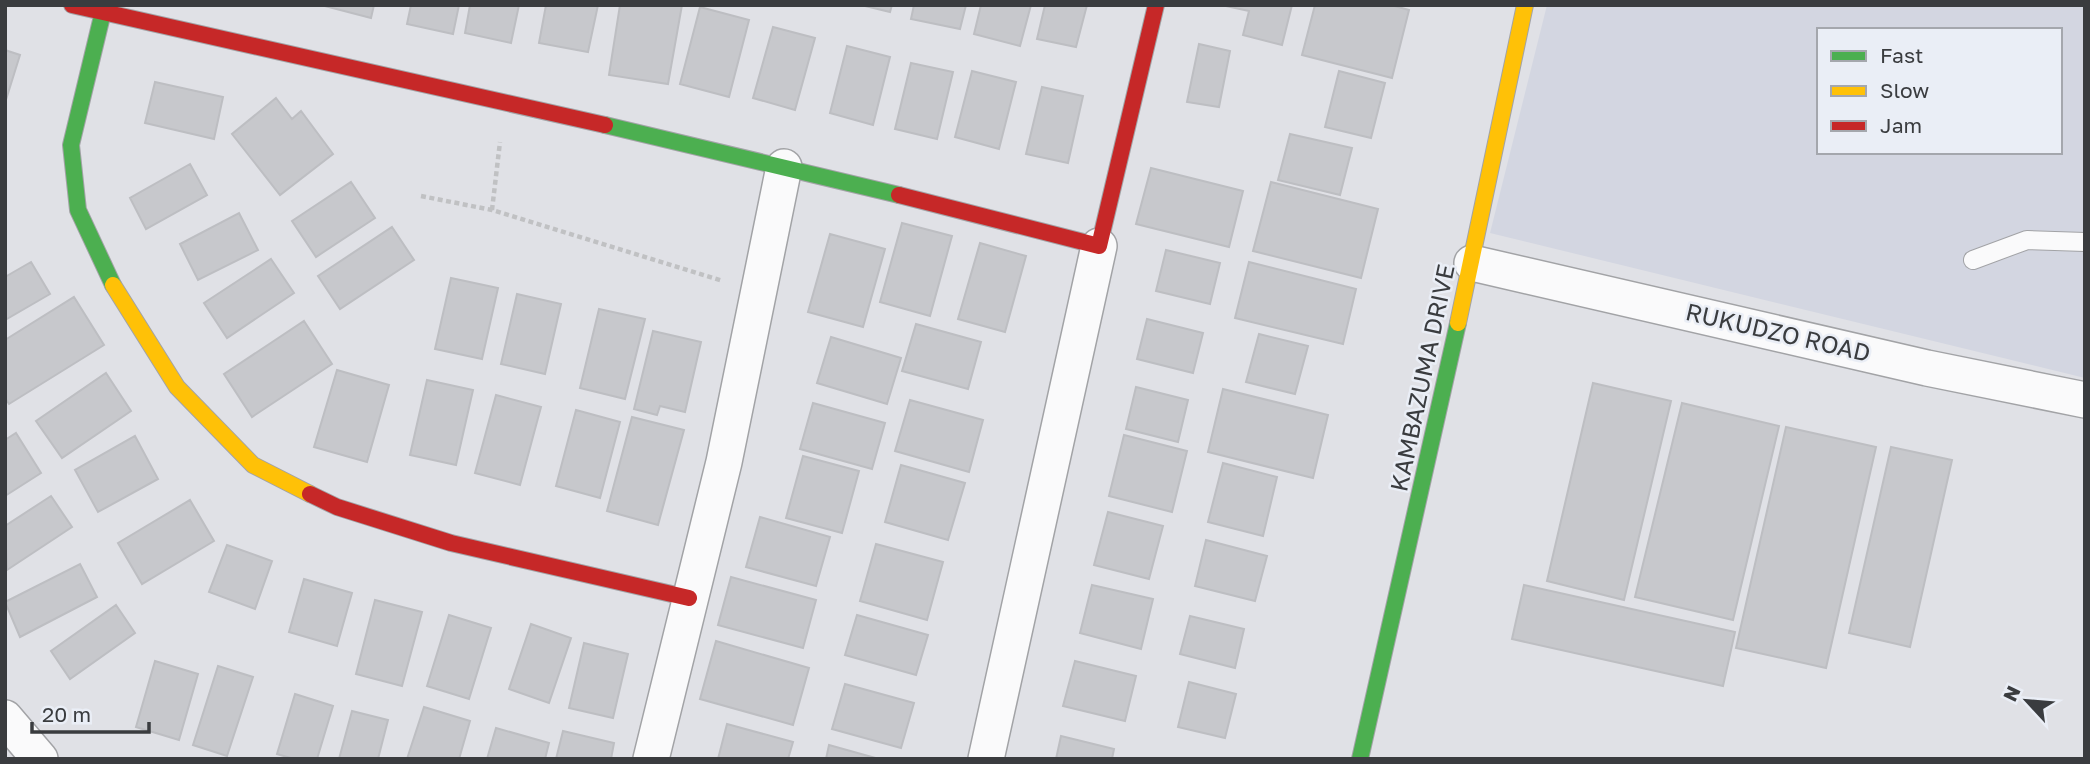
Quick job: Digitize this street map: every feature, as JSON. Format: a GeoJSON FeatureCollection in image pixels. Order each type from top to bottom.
{"type":"FeatureCollection","features":[{"type":"Feature","properties":{"kind":"street"},"geometry":{"type":"LineString","coordinates":[[72,5],[944,204],[1100,246]]}},
{"type":"Feature","properties":{"kind":"street"},"geometry":{"type":"LineString","coordinates":[[986,759],[1156,5]]}},
{"type":"Feature","properties":{"kind":"street","name":"KAMBAZUMA DRIVE"},"geometry":{"type":"LineString","coordinates":[[1360,759],[1472,263],[1525,5]]}},
{"type":"Feature","properties":{"kind":"street"},"geometry":{"type":"LineString","coordinates":[[103,12],[86,73],[71,145],[78,210],[108,277],[177,387],[253,465],[337,507],[451,543],[689,598]]}},
{"type":"Feature","properties":{"kind":"street"},"geometry":{"type":"LineString","coordinates":[[652,759],[724,462],[761,292],[784,167]]}},
{"type":"Feature","properties":{"kind":"street","name":"RUKUDZO ROAD"},"geometry":{"type":"LineString","coordinates":[[1472,263],[1927,368],[2085,400]]}},
{"type":"Feature","properties":{"kind":"street"},"geometry":{"type":"LineString","coordinates":[[5,718],[40,759]]}},
{"type":"Feature","properties":{"kind":"lane"},"geometry":{"type":"LineString","coordinates":[[1973,260],[2027,240],[2085,242]]}},
{"type":"Feature","properties":{"kind":"path"},"geometry":{"type":"LineString","coordinates":[[492,210],[505,104]]}},
{"type":"Feature","properties":{"kind":"path"},"geometry":{"type":"LineString","coordinates":[[421,196],[492,210],[761,292]]}},
{"type":"Feature","properties":{"kind":"shaded area"},"geometry":{"type":"Polygon","coordinates":[[[1547,5],[2085,5],[2085,378],[1490,233],[1547,5]]]}},
{"type":"Feature","properties":{"kind":"building"},"geometry":{"type":"Polygon","coordinates":[[[321,5],[374,5],[371,18],[321,5]]]}},
{"type":"Feature","properties":{"kind":"building"},"geometry":{"type":"Polygon","coordinates":[[[411,5],[459,5],[453,34],[407,24],[411,5]]]}},
{"type":"Feature","properties":{"kind":"building"},"geometry":{"type":"Polygon","coordinates":[[[470,5],[519,5],[511,43],[465,33],[470,5]]]}},
{"type":"Feature","properties":{"kind":"building"},"geometry":{"type":"Polygon","coordinates":[[[546,5],[598,5],[588,52],[539,43],[546,5]]]}},
{"type":"Feature","properties":{"kind":"building"},"geometry":{"type":"Polygon","coordinates":[[[620,5],[682,5],[668,84],[609,75],[620,5]]]}},
{"type":"Feature","properties":{"kind":"building"},"geometry":{"type":"Polygon","coordinates":[[[861,5],[892,5],[890,12],[861,5]]]}},
{"type":"Feature","properties":{"kind":"building"},"geometry":{"type":"Polygon","coordinates":[[[914,5],[966,5],[960,29],[911,19],[914,5]]]}},
{"type":"Feature","properties":{"kind":"building"},"geometry":{"type":"Polygon","coordinates":[[[981,5],[1031,5],[1020,46],[974,34],[981,5]]]}},
{"type":"Feature","properties":{"kind":"building"},"geometry":{"type":"Polygon","coordinates":[[[1045,5],[1087,5],[1076,47],[1037,39],[1045,5]]]}},
{"type":"Feature","properties":{"kind":"building"},"geometry":{"type":"Polygon","coordinates":[[[1292,5],[1282,45],[1243,35],[1249,11],[1226,6],[1292,5]]]}},
{"type":"Feature","properties":{"kind":"building"},"geometry":{"type":"Polygon","coordinates":[[[1315,5],[1391,5],[1409,10],[1392,78],[1302,55],[1315,5]]]}},
{"type":"Feature","properties":{"kind":"building"},"geometry":{"type":"Polygon","coordinates":[[[700,7],[749,20],[729,97],[680,84],[700,7]]]}},
{"type":"Feature","properties":{"kind":"building"},"geometry":{"type":"Polygon","coordinates":[[[773,27],[815,38],[795,110],[753,98],[773,27]]]}},
{"type":"Feature","properties":{"kind":"building"},"geometry":{"type":"Polygon","coordinates":[[[1199,44],[1230,51],[1219,107],[1187,102],[1199,44]]]}},
{"type":"Feature","properties":{"kind":"building"},"geometry":{"type":"Polygon","coordinates":[[[847,46],[890,57],[873,125],[830,113],[847,46]]]}},
{"type":"Feature","properties":{"kind":"building"},"geometry":{"type":"Polygon","coordinates":[[[5,50],[20,55],[5,103],[5,50]]]}},
{"type":"Feature","properties":{"kind":"building"},"geometry":{"type":"Polygon","coordinates":[[[911,63],[953,72],[937,139],[895,129],[911,63]]]}},
{"type":"Feature","properties":{"kind":"building"},"geometry":{"type":"Polygon","coordinates":[[[972,71],[1016,82],[999,149],[955,137],[972,71]]]}},
{"type":"Feature","properties":{"kind":"building"},"geometry":{"type":"Polygon","coordinates":[[[1339,71],[1385,83],[1371,138],[1325,127],[1339,71]]]}},
{"type":"Feature","properties":{"kind":"building"},"geometry":{"type":"Polygon","coordinates":[[[155,82],[223,97],[214,139],[145,123],[155,82]]]}},
{"type":"Feature","properties":{"kind":"building"},"geometry":{"type":"Polygon","coordinates":[[[1042,87],[1083,96],[1068,163],[1026,154],[1042,87]]]}},
{"type":"Feature","properties":{"kind":"building"},"geometry":{"type":"Polygon","coordinates":[[[276,98],[292,119],[301,111],[333,154],[280,195],[232,134],[276,98]]]}},
{"type":"Feature","properties":{"kind":"building"},"geometry":{"type":"Polygon","coordinates":[[[1290,134],[1352,148],[1340,195],[1278,180],[1290,134]]]}},
{"type":"Feature","properties":{"kind":"building"},"geometry":{"type":"Polygon","coordinates":[[[190,164],[207,195],[146,229],[130,198],[190,164]]]}},
{"type":"Feature","properties":{"kind":"building"},"geometry":{"type":"Polygon","coordinates":[[[1151,168],[1243,191],[1229,247],[1136,224],[1151,168]]]}},
{"type":"Feature","properties":{"kind":"building"},"geometry":{"type":"Polygon","coordinates":[[[351,182],[375,218],[316,257],[292,221],[351,182]]]}},
{"type":"Feature","properties":{"kind":"building"},"geometry":{"type":"Polygon","coordinates":[[[1271,182],[1378,209],[1361,278],[1253,251],[1271,182]]]}},
{"type":"Feature","properties":{"kind":"building"},"geometry":{"type":"Polygon","coordinates":[[[239,213],[258,250],[198,280],[180,244],[239,213]]]}},
{"type":"Feature","properties":{"kind":"building"},"geometry":{"type":"Polygon","coordinates":[[[902,223],[952,236],[930,316],[880,302],[902,223]]]}},
{"type":"Feature","properties":{"kind":"building"},"geometry":{"type":"Polygon","coordinates":[[[392,227],[414,260],[340,309],[318,276],[392,227]]]}},
{"type":"Feature","properties":{"kind":"building"},"geometry":{"type":"Polygon","coordinates":[[[830,234],[885,249],[863,327],[808,312],[830,234]]]}},
{"type":"Feature","properties":{"kind":"building"},"geometry":{"type":"Polygon","coordinates":[[[980,243],[1026,256],[1005,332],[958,319],[980,243]]]}},
{"type":"Feature","properties":{"kind":"building"},"geometry":{"type":"Polygon","coordinates":[[[1166,250],[1220,263],[1210,304],[1156,291],[1166,250]]]}},
{"type":"Feature","properties":{"kind":"building"},"geometry":{"type":"Polygon","coordinates":[[[271,259],[294,293],[227,338],[204,303],[271,259]]]}},
{"type":"Feature","properties":{"kind":"building"},"geometry":{"type":"Polygon","coordinates":[[[31,262],[50,294],[5,320],[5,277],[31,262]]]}},
{"type":"Feature","properties":{"kind":"building"},"geometry":{"type":"Polygon","coordinates":[[[1249,262],[1356,289],[1343,344],[1235,318],[1249,262]]]}},
{"type":"Feature","properties":{"kind":"building"},"geometry":{"type":"Polygon","coordinates":[[[451,278],[498,288],[482,359],[435,349],[451,278]]]}},
{"type":"Feature","properties":{"kind":"building"},"geometry":{"type":"Polygon","coordinates":[[[517,294],[561,304],[545,374],[501,364],[517,294]]]}},
{"type":"Feature","properties":{"kind":"building"},"geometry":{"type":"Polygon","coordinates":[[[74,297],[104,345],[9,404],[5,398],[5,340],[74,297]]]}},
{"type":"Feature","properties":{"kind":"building"},"geometry":{"type":"Polygon","coordinates":[[[599,309],[645,319],[625,399],[580,388],[599,309]]]}},
{"type":"Feature","properties":{"kind":"building"},"geometry":{"type":"Polygon","coordinates":[[[1147,319],[1203,333],[1193,373],[1137,359],[1147,319]]]}},
{"type":"Feature","properties":{"kind":"building"},"geometry":{"type":"Polygon","coordinates":[[[304,321],[332,364],[252,417],[224,374],[304,321]]]}},
{"type":"Feature","properties":{"kind":"building"},"geometry":{"type":"Polygon","coordinates":[[[916,324],[981,342],[968,389],[902,371],[916,324]]]}},
{"type":"Feature","properties":{"kind":"building"},"geometry":{"type":"Polygon","coordinates":[[[653,331],[701,342],[685,412],[660,406],[657,415],[634,409],[653,331]]]}},
{"type":"Feature","properties":{"kind":"building"},"geometry":{"type":"Polygon","coordinates":[[[1259,334],[1308,346],[1295,394],[1246,382],[1259,334]]]}},
{"type":"Feature","properties":{"kind":"building"},"geometry":{"type":"Polygon","coordinates":[[[831,337],[901,358],[887,404],[817,383],[831,337]]]}},
{"type":"Feature","properties":{"kind":"building"},"geometry":{"type":"Polygon","coordinates":[[[337,370],[389,385],[367,462],[314,447],[337,370]]]}},
{"type":"Feature","properties":{"kind":"building"},"geometry":{"type":"Polygon","coordinates":[[[106,373],[131,411],[62,458],[36,421],[106,373]]]}},
{"type":"Feature","properties":{"kind":"building"},"geometry":{"type":"Polygon","coordinates":[[[427,380],[473,390],[456,465],[410,455],[427,380]]]}},
{"type":"Feature","properties":{"kind":"building"},"geometry":{"type":"Polygon","coordinates":[[[1593,383],[1671,401],[1624,600],[1547,581],[1593,383]]]}},
{"type":"Feature","properties":{"kind":"building"},"geometry":{"type":"Polygon","coordinates":[[[1136,387],[1188,400],[1178,442],[1126,429],[1136,387]]]}},
{"type":"Feature","properties":{"kind":"building"},"geometry":{"type":"Polygon","coordinates":[[[1223,389],[1328,415],[1313,478],[1208,452],[1223,389]]]}},
{"type":"Feature","properties":{"kind":"building"},"geometry":{"type":"Polygon","coordinates":[[[496,395],[541,407],[520,485],[475,473],[496,395]]]}},
{"type":"Feature","properties":{"kind":"building"},"geometry":{"type":"Polygon","coordinates":[[[910,400],[983,420],[969,472],[895,451],[910,400]]]}},
{"type":"Feature","properties":{"kind":"building"},"geometry":{"type":"Polygon","coordinates":[[[813,403],[885,423],[872,469],[800,449],[813,403]]]}},
{"type":"Feature","properties":{"kind":"building"},"geometry":{"type":"Polygon","coordinates":[[[1682,403],[1779,426],[1733,620],[1635,597],[1682,403]]]}},
{"type":"Feature","properties":{"kind":"building"},"geometry":{"type":"Polygon","coordinates":[[[576,410],[620,422],[600,498],[556,486],[576,410]]]}},
{"type":"Feature","properties":{"kind":"building"},"geometry":{"type":"Polygon","coordinates":[[[632,417],[684,430],[658,525],[607,511],[632,417]]]}},
{"type":"Feature","properties":{"kind":"building"},"geometry":{"type":"Polygon","coordinates":[[[1786,427],[1876,447],[1826,668],[1736,648],[1786,427]]]}},
{"type":"Feature","properties":{"kind":"building"},"geometry":{"type":"Polygon","coordinates":[[[16,433],[41,473],[5,496],[5,440],[16,433]]]}},
{"type":"Feature","properties":{"kind":"building"},"geometry":{"type":"Polygon","coordinates":[[[1124,435],[1187,451],[1172,512],[1109,496],[1124,435]]]}},
{"type":"Feature","properties":{"kind":"building"},"geometry":{"type":"Polygon","coordinates":[[[135,436],[158,479],[98,512],[75,470],[135,436]]]}},
{"type":"Feature","properties":{"kind":"building"},"geometry":{"type":"Polygon","coordinates":[[[1891,447],[1952,460],[1910,647],[1849,633],[1891,447]]]}},
{"type":"Feature","properties":{"kind":"building"},"geometry":{"type":"Polygon","coordinates":[[[803,456],[859,471],[842,533],[786,518],[803,456]]]}},
{"type":"Feature","properties":{"kind":"building"},"geometry":{"type":"Polygon","coordinates":[[[1223,463],[1277,477],[1263,536],[1208,522],[1223,463]]]}},
{"type":"Feature","properties":{"kind":"building"},"geometry":{"type":"Polygon","coordinates":[[[901,465],[965,483],[948,540],[885,522],[901,465]]]}},
{"type":"Feature","properties":{"kind":"building"},"geometry":{"type":"Polygon","coordinates":[[[51,496],[72,527],[7,570],[5,526],[51,496]]]}},
{"type":"Feature","properties":{"kind":"building"},"geometry":{"type":"Polygon","coordinates":[[[190,500],[214,541],[142,584],[118,543],[190,500]]]}},
{"type":"Feature","properties":{"kind":"building"},"geometry":{"type":"Polygon","coordinates":[[[1108,512],[1163,526],[1149,579],[1094,565],[1108,512]]]}},
{"type":"Feature","properties":{"kind":"building"},"geometry":{"type":"Polygon","coordinates":[[[760,517],[830,537],[816,586],[746,567],[760,517]]]}},
{"type":"Feature","properties":{"kind":"building"},"geometry":{"type":"Polygon","coordinates":[[[1206,540],[1267,556],[1255,601],[1195,586],[1206,540]]]}},
{"type":"Feature","properties":{"kind":"building"},"geometry":{"type":"Polygon","coordinates":[[[876,544],[943,562],[927,620],[860,601],[876,544]]]}},
{"type":"Feature","properties":{"kind":"building"},"geometry":{"type":"Polygon","coordinates":[[[227,545],[272,561],[255,609],[209,592],[227,545]]]}},
{"type":"Feature","properties":{"kind":"building"},"geometry":{"type":"Polygon","coordinates":[[[80,564],[97,597],[20,637],[5,602],[80,564]]]}},
{"type":"Feature","properties":{"kind":"building"},"geometry":{"type":"Polygon","coordinates":[[[731,577],[816,600],[803,648],[718,625],[731,577]]]}},
{"type":"Feature","properties":{"kind":"building"},"geometry":{"type":"Polygon","coordinates":[[[304,579],[352,593],[337,646],[289,632],[304,579]]]}},
{"type":"Feature","properties":{"kind":"building"},"geometry":{"type":"Polygon","coordinates":[[[1092,585],[1153,599],[1141,649],[1080,633],[1092,585]]]}},
{"type":"Feature","properties":{"kind":"building"},"geometry":{"type":"Polygon","coordinates":[[[1524,585],[1735,632],[1723,686],[1512,639],[1524,585]]]}},
{"type":"Feature","properties":{"kind":"building"},"geometry":{"type":"Polygon","coordinates":[[[375,600],[422,612],[402,686],[356,674],[375,600]]]}},
{"type":"Feature","properties":{"kind":"building"},"geometry":{"type":"Polygon","coordinates":[[[116,605],[135,633],[70,679],[51,651],[116,605]]]}},
{"type":"Feature","properties":{"kind":"building"},"geometry":{"type":"Polygon","coordinates":[[[449,615],[491,628],[469,699],[427,686],[449,615]]]}},
{"type":"Feature","properties":{"kind":"building"},"geometry":{"type":"Polygon","coordinates":[[[857,615],[928,635],[916,675],[845,655],[857,615]]]}},
{"type":"Feature","properties":{"kind":"building"},"geometry":{"type":"Polygon","coordinates":[[[1190,616],[1244,629],[1235,668],[1180,654],[1190,616]]]}},
{"type":"Feature","properties":{"kind":"building"},"geometry":{"type":"Polygon","coordinates":[[[531,624],[571,638],[549,703],[509,689],[531,624]]]}},
{"type":"Feature","properties":{"kind":"building"},"geometry":{"type":"Polygon","coordinates":[[[716,641],[809,668],[793,725],[700,699],[716,641]]]}},
{"type":"Feature","properties":{"kind":"building"},"geometry":{"type":"Polygon","coordinates":[[[584,643],[628,654],[613,718],[569,708],[584,643]]]}},
{"type":"Feature","properties":{"kind":"building"},"geometry":{"type":"Polygon","coordinates":[[[155,661],[198,674],[179,740],[136,727],[155,661]]]}},
{"type":"Feature","properties":{"kind":"building"},"geometry":{"type":"Polygon","coordinates":[[[1075,661],[1136,676],[1125,721],[1063,706],[1075,661]]]}},
{"type":"Feature","properties":{"kind":"building"},"geometry":{"type":"Polygon","coordinates":[[[218,666],[253,677],[227,756],[193,745],[218,666]]]}},
{"type":"Feature","properties":{"kind":"building"},"geometry":{"type":"Polygon","coordinates":[[[1189,682],[1236,694],[1225,738],[1178,727],[1189,682]]]}},
{"type":"Feature","properties":{"kind":"building"},"geometry":{"type":"Polygon","coordinates":[[[845,684],[914,703],[901,748],[832,729],[845,684]]]}},
{"type":"Feature","properties":{"kind":"building"},"geometry":{"type":"Polygon","coordinates":[[[295,694],[333,706],[317,759],[294,759],[277,754],[295,694]]]}},
{"type":"Feature","properties":{"kind":"building"},"geometry":{"type":"Polygon","coordinates":[[[424,707],[470,721],[459,759],[407,759],[424,707]]]}},
{"type":"Feature","properties":{"kind":"building"},"geometry":{"type":"Polygon","coordinates":[[[352,711],[388,720],[378,759],[339,759],[352,711]]]}},
{"type":"Feature","properties":{"kind":"building"},"geometry":{"type":"Polygon","coordinates":[[[727,724],[793,742],[788,759],[718,759],[727,724]]]}},
{"type":"Feature","properties":{"kind":"building"},"geometry":{"type":"Polygon","coordinates":[[[496,728],[549,743],[545,759],[487,759],[496,728]]]}},
{"type":"Feature","properties":{"kind":"building"},"geometry":{"type":"Polygon","coordinates":[[[563,731],[614,743],[611,759],[556,759],[563,731]]]}},
{"type":"Feature","properties":{"kind":"building"},"geometry":{"type":"Polygon","coordinates":[[[1061,736],[1114,749],[1112,759],[1056,759],[1061,736]]]}},
{"type":"Feature","properties":{"kind":"building"},"geometry":{"type":"Polygon","coordinates":[[[829,745],[879,759],[826,759],[829,745]]]}},
{"type":"Feature","properties":{"kind":"traffic: fast"},"geometry":{"type":"LineString","coordinates":[[103,12],[71,145],[78,210],[113,285]]}},
{"type":"Feature","properties":{"kind":"traffic: fast"},"geometry":{"type":"LineString","coordinates":[[605,125],[899,195]]}},
{"type":"Feature","properties":{"kind":"traffic: fast"},"geometry":{"type":"LineString","coordinates":[[1360,759],[1458,323]]}},
{"type":"Feature","properties":{"kind":"traffic: slow"},"geometry":{"type":"LineString","coordinates":[[1458,323],[1525,5]]}},
{"type":"Feature","properties":{"kind":"traffic: slow"},"geometry":{"type":"LineString","coordinates":[[113,285],[177,387],[253,465],[310,494]]}},
{"type":"Feature","properties":{"kind":"traffic: jam"},"geometry":{"type":"LineString","coordinates":[[72,5],[605,125]]}},
{"type":"Feature","properties":{"kind":"traffic: jam"},"geometry":{"type":"LineString","coordinates":[[899,195],[1099,246],[1156,5]]}},
{"type":"Feature","properties":{"kind":"traffic: jam"},"geometry":{"type":"LineString","coordinates":[[310,494],[337,507],[451,543],[689,598]]}}]}
